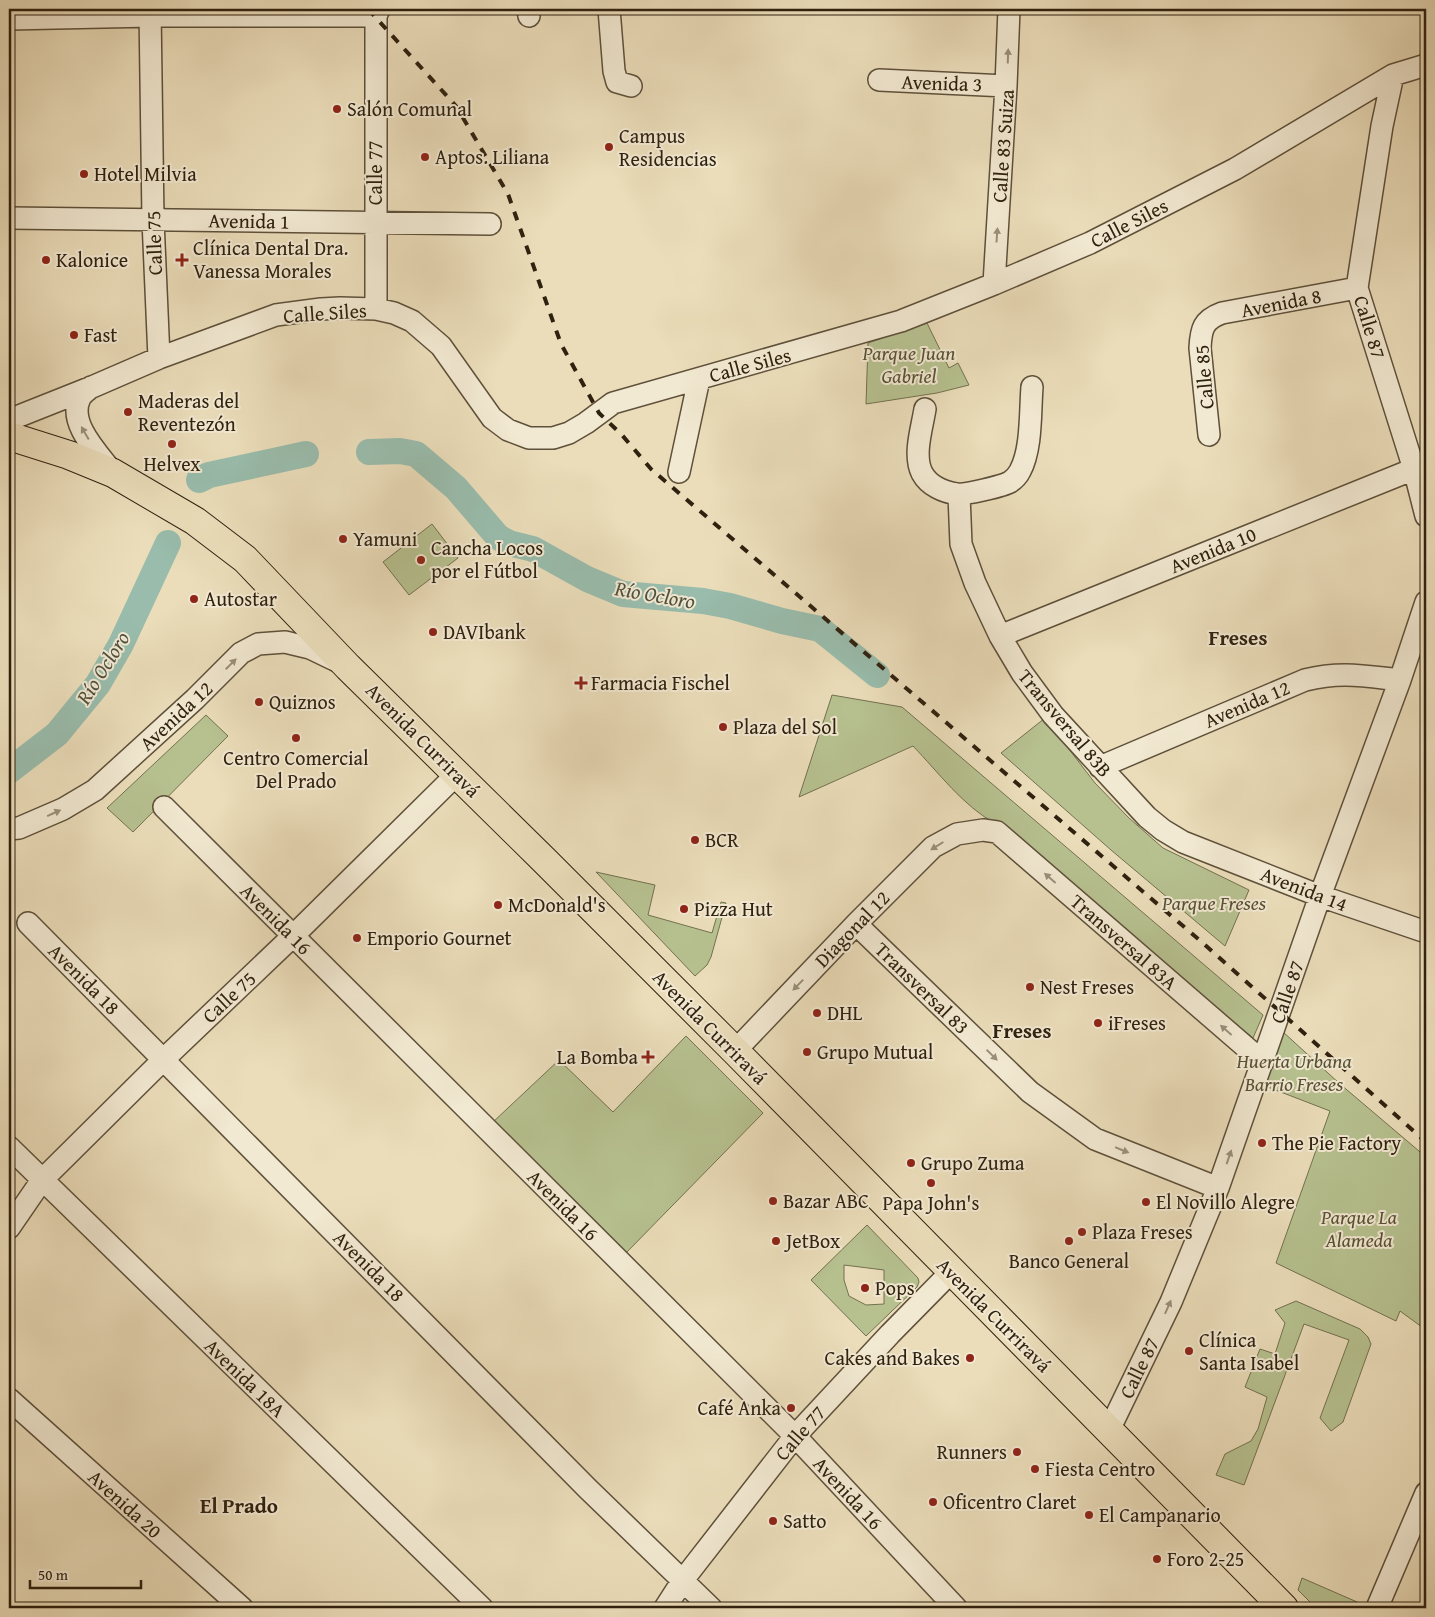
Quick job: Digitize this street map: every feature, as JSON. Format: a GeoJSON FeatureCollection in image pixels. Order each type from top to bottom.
{"type":"FeatureCollection","features":[{"type":"Feature","properties":{"kind":"highway","name":"Avenida Curriravá"},"geometry":{"type":"LineString","coordinates":[[9,436],[69,455],[113,473],[195,521],[245,559],[348,667],[735,1051],[1284,1608]]}},
{"type":"Feature","properties":{"kind":"street"},"geometry":{"type":"LineString","coordinates":[[609,9],[614,71],[617,82],[631,86]]}},
{"type":"Feature","properties":{"kind":"street","name":"Calle 83 Suiza"},"geometry":{"type":"LineString","coordinates":[[994,284],[1009,9]]}},
{"type":"Feature","properties":{"kind":"street"},"geometry":{"type":"LineString","coordinates":[[9,19],[151,12],[378,12]]}},
{"type":"Feature","properties":{"kind":"street","name":"Calle 75"},"geometry":{"type":"LineString","coordinates":[[151,12],[153,220],[159,358]]}},
{"type":"Feature","properties":{"kind":"street","name":"Calle 77"},"geometry":{"type":"LineString","coordinates":[[376,309],[375,222],[378,12]]}},
{"type":"Feature","properties":{"kind":"street","name":"Calle Siles"},"geometry":{"type":"LineString","coordinates":[[9,420],[159,358],[276,315],[321,309],[376,309],[394,313],[412,321],[441,346],[492,418],[508,430],[529,438],[561,436],[586,423],[613,403],[901,321],[1090,243],[1235,169],[1393,75],[1426,65]]}},
{"type":"Feature","properties":{"kind":"street","name":"Calle 87"},"geometry":{"type":"LineString","coordinates":[[1393,75],[1382,126],[1357,288],[1420,469],[1426,516]]}},
{"type":"Feature","properties":{"kind":"street","name":"Avenida 3"},"geometry":{"type":"LineString","coordinates":[[879,80],[1006,86]]}},
{"type":"Feature","properties":{"kind":"street","name":"Avenida 1"},"geometry":{"type":"LineString","coordinates":[[9,218],[490,224]]}},
{"type":"Feature","properties":{"kind":"street","name":"Avenida 8"},"geometry":{"type":"LineString","coordinates":[[1207,321],[1213,316],[1222,313],[1357,288]]}},
{"type":"Feature","properties":{"kind":"street","name":"Calle 85"},"geometry":{"type":"LineString","coordinates":[[1207,321],[1201,334],[1200,348],[1209,435]]}},
{"type":"Feature","properties":{"kind":"street"},"geometry":{"type":"LineString","coordinates":[[679,472],[699,379]]}},
{"type":"Feature","properties":{"kind":"street","name":"Calle Siles"},"geometry":{"type":"LineString","coordinates":[[92,387],[80,396],[77,408],[78,420],[85,436],[113,473]]}},
{"type":"Feature","properties":{"kind":"street"},"geometry":{"type":"LineString","coordinates":[[925,409],[919,451],[919,463],[922,472],[932,485],[959,495],[992,488],[1009,482],[1020,473],[1027,447],[1032,387]]}},
{"type":"Feature","properties":{"kind":"street","name":"Avenida 10"},"geometry":{"type":"LineString","coordinates":[[1000,636],[1420,469]]}},
{"type":"Feature","properties":{"kind":"street","name":"Transversal 83B"},"geometry":{"type":"LineString","coordinates":[[959,495],[961,544],[975,583],[1000,636],[1022,673],[1053,715],[1147,818],[1183,842]]}},
{"type":"Feature","properties":{"kind":"street","name":"Calle 87"},"geometry":{"type":"LineString","coordinates":[[1109,1430],[1171,1302],[1218,1188],[1320,896],[1400,680],[1426,602]]}},
{"type":"Feature","properties":{"kind":"street","name":"Avenida 12"},"geometry":{"type":"LineString","coordinates":[[9,829],[19,828],[63,809],[95,790],[195,699],[241,653],[258,644],[285,642],[310,648],[348,667]]}},
{"type":"Feature","properties":{"kind":"street","name":"Avenida 12"},"geometry":{"type":"LineString","coordinates":[[1100,767],[1305,680],[1324,675],[1345,674],[1400,680]]}},
{"type":"Feature","properties":{"kind":"street","name":"Calle 75"},"geometry":{"type":"LineString","coordinates":[[9,1228],[42,1180],[457,774]]}},
{"type":"Feature","properties":{"kind":"street","name":"Avenida 16"},"geometry":{"type":"LineString","coordinates":[[164,807],[795,1436],[956,1608]]}},
{"type":"Feature","properties":{"kind":"street","name":"Diagonal 12"},"geometry":{"type":"LineString","coordinates":[[735,1051],[856,924],[933,847],[958,834],[983,830]]}},
{"type":"Feature","properties":{"kind":"street","name":"Transversal 83A"},"geometry":{"type":"LineString","coordinates":[[983,830],[997,832],[1001,835],[1263,1062]]}},
{"type":"Feature","properties":{"kind":"street","name":"Avenida 14"},"geometry":{"type":"LineString","coordinates":[[1183,842],[1320,896],[1426,932]]}},
{"type":"Feature","properties":{"kind":"street","name":"Avenida 18"},"geometry":{"type":"LineString","coordinates":[[28,923],[588,1489],[711,1608]]}},
{"type":"Feature","properties":{"kind":"street","name":"Transversal 83"},"geometry":{"type":"LineString","coordinates":[[856,924],[1030,1092],[1079,1128],[1095,1139],[1218,1188]]}},
{"type":"Feature","properties":{"kind":"street","name":"Avenida 18A"},"geometry":{"type":"LineString","coordinates":[[9,1147],[478,1607]]}},
{"type":"Feature","properties":{"kind":"street","name":"Calle 77"},"geometry":{"type":"LineString","coordinates":[[665,1608],[683,1580],[795,1436],[952,1271]]}},
{"type":"Feature","properties":{"kind":"street","name":"Avenida 20"},"geometry":{"type":"LineString","coordinates":[[9,1399],[242,1608]]}},
{"type":"Feature","properties":{"kind":"street"},"geometry":{"type":"LineString","coordinates":[[1391,1608],[1401,1569],[1426,1494]]}},
{"type":"Feature","properties":{"kind":"street"},"geometry":{"type":"LineString","coordinates":[[1377,1608],[1426,1523]]}},
{"type":"Feature","properties":{"kind":"green space","name":"Parque Juan Gabriel"},"geometry":{"type":"Polygon","coordinates":[[[927,323],[949,368],[958,363],[969,385],[937,393],[866,404],[868,343],[927,323]]]}},
{"type":"Feature","properties":{"kind":"green space","name":"Cancha Locos por el Fútbol"},"geometry":{"type":"Polygon","coordinates":[[[432,524],[458,558],[409,595],[383,562],[432,524]]]}},
{"type":"Feature","properties":{"kind":"green space"},"geometry":{"type":"Polygon","coordinates":[[[832,695],[902,707],[1263,1015],[1253,1038],[996,824],[962,799],[913,746],[799,797],[832,695]]]}},
{"type":"Feature","properties":{"kind":"green space"},"geometry":{"type":"Polygon","coordinates":[[[206,715],[228,736],[133,832],[107,808],[206,715]]]}},
{"type":"Feature","properties":{"kind":"green space","name":"Parque Freses"},"geometry":{"type":"Polygon","coordinates":[[[1045,718],[1095,783],[1129,818],[1163,848],[1249,890],[1225,946],[1111,850],[1001,753],[1045,718]]]}},
{"type":"Feature","properties":{"kind":"green space"},"geometry":{"type":"Polygon","coordinates":[[[596,872],[655,885],[648,915],[712,933],[721,902],[726,903],[707,965],[695,976],[596,872]]]}},
{"type":"Feature","properties":{"kind":"green space","name":"Parque La Alameda"},"geometry":{"type":"Polygon","coordinates":[[[1282,1031],[1340,1084],[1426,1157],[1426,1330],[1400,1311],[1396,1321],[1276,1263],[1330,1111],[1260,1084],[1282,1031]]]}},
{"type":"Feature","properties":{"kind":"green space"},"geometry":{"type":"Polygon","coordinates":[[[686,1036],[763,1113],[625,1254],[492,1123],[559,1060],[613,1112],[686,1036]]]}},
{"type":"Feature","properties":{"kind":"green space"},"geometry":{"type":"Polygon","coordinates":[[[867,1225],[918,1278],[919,1282],[917,1287],[866,1336],[811,1280],[867,1225]],[[844,1265],[844,1280],[849,1296],[866,1305],[884,1304],[884,1270],[844,1265]]]}},
{"type":"Feature","properties":{"kind":"green space"},"geometry":{"type":"Polygon","coordinates":[[[1296,1301],[1360,1329],[1368,1337],[1371,1344],[1343,1422],[1331,1431],[1320,1418],[1349,1340],[1304,1324],[1244,1485],[1216,1475],[1225,1454],[1251,1441],[1258,1429],[1267,1397],[1245,1387],[1260,1349],[1275,1354],[1285,1323],[1275,1310],[1296,1301]]]}},
{"type":"Feature","properties":{"kind":"green space"},"geometry":{"type":"Polygon","coordinates":[[[1302,1578],[1371,1608],[1316,1608],[1298,1590],[1302,1578]]]}},
{"type":"Feature","properties":{"kind":"waterway","name":"Río Ocloro"},"geometry":{"type":"LineString","coordinates":[[369,452],[400,451],[416,454],[456,488],[498,537],[509,543],[533,549],[587,579],[623,594],[703,601],[820,629],[877,675]]}},
{"type":"Feature","properties":{"kind":"waterway","name":"Río Ocloro"},"geometry":{"type":"LineString","coordinates":[[199,480],[209,475],[306,454]]}},
{"type":"Feature","properties":{"kind":"waterway","name":"Río Ocloro"},"geometry":{"type":"LineString","coordinates":[[9,771],[57,734],[98,684],[121,644],[168,543]]}},
{"type":"Feature","properties":{"kind":"railway"},"geometry":{"type":"LineString","coordinates":[[368,9],[456,106],[508,194],[561,344],[599,413],[622,435],[651,469],[1204,944],[1426,1142]]}},
{"type":"Feature","properties":{"kind":"place","name":"Salón Comunal"},"geometry":{"type":"Point","coordinates":[337,109]}},
{"type":"Feature","properties":{"kind":"place","name":"Campus Residencias"},"geometry":{"type":"Point","coordinates":[609,147]}},
{"type":"Feature","properties":{"kind":"place","name":"Aptos. Liliana"},"geometry":{"type":"Point","coordinates":[425,157]}},
{"type":"Feature","properties":{"kind":"place","name":"Hotel Milvia"},"geometry":{"type":"Point","coordinates":[84,174]}},
{"type":"Feature","properties":{"kind":"place","name":"Kalonice"},"geometry":{"type":"Point","coordinates":[46,260]}},
{"type":"Feature","properties":{"kind":"place","name":"Clínica Dental Dra. Vanessa Morales"},"geometry":{"type":"Point","coordinates":[182,260]}},
{"type":"Feature","properties":{"kind":"place","name":"Fast"},"geometry":{"type":"Point","coordinates":[74,335]}},
{"type":"Feature","properties":{"kind":"place","name":"Maderas del Reventezón"},"geometry":{"type":"Point","coordinates":[128,412]}},
{"type":"Feature","properties":{"kind":"place","name":"Helvex"},"geometry":{"type":"Point","coordinates":[172,444]}},
{"type":"Feature","properties":{"kind":"place","name":"Yamuni"},"geometry":{"type":"Point","coordinates":[343,539]}},
{"type":"Feature","properties":{"kind":"place","name":"Cancha Locos por el Fútbol"},"geometry":{"type":"Point","coordinates":[421,560]}},
{"type":"Feature","properties":{"kind":"place","name":"Autostar"},"geometry":{"type":"Point","coordinates":[194,599]}},
{"type":"Feature","properties":{"kind":"place","name":"DAVIbank"},"geometry":{"type":"Point","coordinates":[433,632]}},
{"type":"Feature","properties":{"kind":"place","name":"Farmacia Fischel"},"geometry":{"type":"Point","coordinates":[581,683]}},
{"type":"Feature","properties":{"kind":"place","name":"Quiznos"},"geometry":{"type":"Point","coordinates":[259,702]}},
{"type":"Feature","properties":{"kind":"place","name":"Plaza del Sol"},"geometry":{"type":"Point","coordinates":[723,727]}},
{"type":"Feature","properties":{"kind":"place","name":"Centro Comercial Del Prado"},"geometry":{"type":"Point","coordinates":[296,738]}},
{"type":"Feature","properties":{"kind":"place","name":"BCR"},"geometry":{"type":"Point","coordinates":[695,840]}},
{"type":"Feature","properties":{"kind":"place","name":"McDonald's"},"geometry":{"type":"Point","coordinates":[498,905]}},
{"type":"Feature","properties":{"kind":"place","name":"Pizza Hut"},"geometry":{"type":"Point","coordinates":[684,909]}},
{"type":"Feature","properties":{"kind":"place","name":"Emporio Gournet"},"geometry":{"type":"Point","coordinates":[357,938]}},
{"type":"Feature","properties":{"kind":"place","name":"Nest Freses"},"geometry":{"type":"Point","coordinates":[1030,987]}},
{"type":"Feature","properties":{"kind":"place","name":"DHL"},"geometry":{"type":"Point","coordinates":[817,1013]}},
{"type":"Feature","properties":{"kind":"place","name":"iFreses"},"geometry":{"type":"Point","coordinates":[1098,1023]}},
{"type":"Feature","properties":{"kind":"place","name":"Grupo Mutual"},"geometry":{"type":"Point","coordinates":[807,1052]}},
{"type":"Feature","properties":{"kind":"place","name":"La Bomba"},"geometry":{"type":"Point","coordinates":[648,1057]}},
{"type":"Feature","properties":{"kind":"place","name":"The Pie Factory"},"geometry":{"type":"Point","coordinates":[1262,1143]}},
{"type":"Feature","properties":{"kind":"place","name":"Grupo Zuma"},"geometry":{"type":"Point","coordinates":[911,1163]}},
{"type":"Feature","properties":{"kind":"place","name":"Papa John's"},"geometry":{"type":"Point","coordinates":[931,1183]}},
{"type":"Feature","properties":{"kind":"place","name":"Bazar ABC"},"geometry":{"type":"Point","coordinates":[773,1201]}},
{"type":"Feature","properties":{"kind":"place","name":"El Novillo Alegre"},"geometry":{"type":"Point","coordinates":[1146,1202]}},
{"type":"Feature","properties":{"kind":"place","name":"Plaza Freses"},"geometry":{"type":"Point","coordinates":[1082,1232]}},
{"type":"Feature","properties":{"kind":"place","name":"JetBox"},"geometry":{"type":"Point","coordinates":[776,1241]}},
{"type":"Feature","properties":{"kind":"place","name":"Banco General"},"geometry":{"type":"Point","coordinates":[1069,1241]}},
{"type":"Feature","properties":{"kind":"place","name":"Pops"},"geometry":{"type":"Point","coordinates":[865,1288]}},
{"type":"Feature","properties":{"kind":"place","name":"Clínica Santa Isabel"},"geometry":{"type":"Point","coordinates":[1189,1351]}},
{"type":"Feature","properties":{"kind":"place","name":"Cakes and Bakes"},"geometry":{"type":"Point","coordinates":[970,1358]}},
{"type":"Feature","properties":{"kind":"place","name":"Café Anka"},"geometry":{"type":"Point","coordinates":[791,1408]}},
{"type":"Feature","properties":{"kind":"place","name":"Runners"},"geometry":{"type":"Point","coordinates":[1017,1452]}},
{"type":"Feature","properties":{"kind":"place","name":"Fiesta Centro"},"geometry":{"type":"Point","coordinates":[1035,1469]}},
{"type":"Feature","properties":{"kind":"place","name":"Oficentro Claret"},"geometry":{"type":"Point","coordinates":[933,1502]}},
{"type":"Feature","properties":{"kind":"place","name":"El Campanario"},"geometry":{"type":"Point","coordinates":[1089,1515]}},
{"type":"Feature","properties":{"kind":"place","name":"Satto"},"geometry":{"type":"Point","coordinates":[773,1521]}},
{"type":"Feature","properties":{"kind":"place","name":"Foro 2-25"},"geometry":{"type":"Point","coordinates":[1157,1559]}},
{"type":"Feature","properties":{"kind":"district","name":"Freses"},"geometry":{"type":"Point","coordinates":[1238,638]}},
{"type":"Feature","properties":{"kind":"district","name":"Freses"},"geometry":{"type":"Point","coordinates":[1022,1031]}},
{"type":"Feature","properties":{"kind":"district","name":"El Prado"},"geometry":{"type":"Point","coordinates":[239,1506]}},
{"type":"Feature","properties":{"kind":"park label","name":"Huerta Urbana Barrio Freses"},"geometry":{"type":"Point","coordinates":[1294,1072]}}]}
